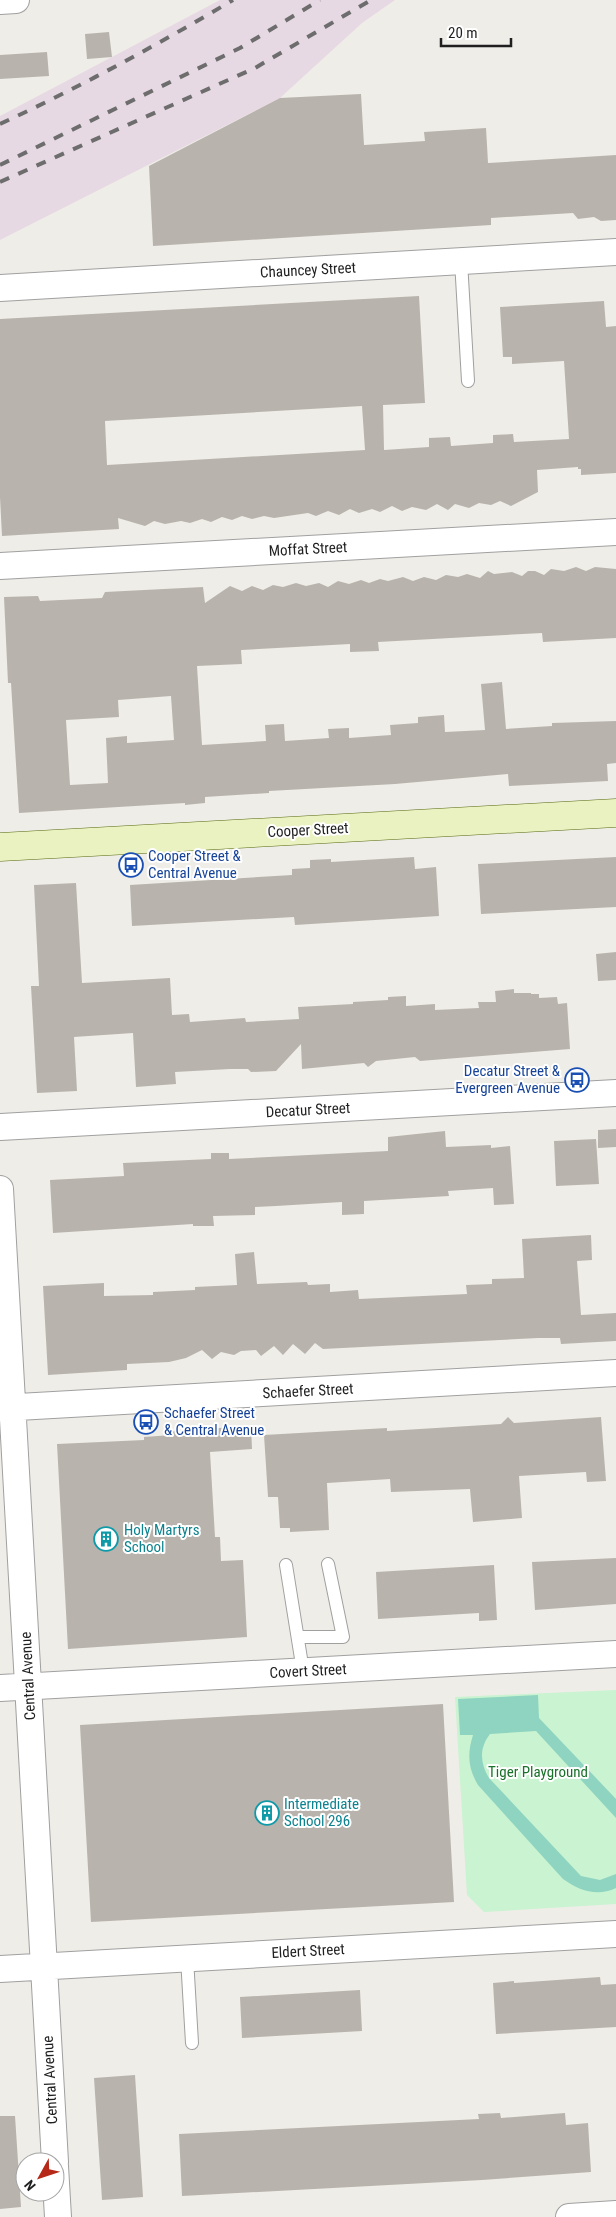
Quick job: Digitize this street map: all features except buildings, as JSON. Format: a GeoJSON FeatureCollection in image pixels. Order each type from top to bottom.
{"type":"FeatureCollection","features":[{"type":"Feature","properties":{"kind":"main road","name":"Cooper Street"},"geometry":{"type":"LineString","coordinates":[[0,847],[616,813]]}},
{"type":"Feature","properties":{"kind":"street"},"geometry":{"type":"LineString","coordinates":[[0,1],[16,0]]}},
{"type":"Feature","properties":{"kind":"street","name":"Chauncey Street"},"geometry":{"type":"LineString","coordinates":[[0,288],[616,252]]}},
{"type":"Feature","properties":{"kind":"street","name":"Moffat Street"},"geometry":{"type":"LineString","coordinates":[[0,566],[616,532]]}},
{"type":"Feature","properties":{"kind":"street","name":"Decatur Street"},"geometry":{"type":"LineString","coordinates":[[0,1127],[616,1093]]}},
{"type":"Feature","properties":{"kind":"street","name":"Central Avenue"},"geometry":{"type":"LineString","coordinates":[[0,1189],[6,1408],[29,1687],[54,2152]]}},
{"type":"Feature","properties":{"kind":"street","name":"Schaefer Street"},"geometry":{"type":"LineString","coordinates":[[6,1408],[616,1373]]}},
{"type":"Feature","properties":{"kind":"street","name":"Covert Street"},"geometry":{"type":"LineString","coordinates":[[0,1688],[616,1654]]}},
{"type":"Feature","properties":{"kind":"street","name":"Eldert Street"},"geometry":{"type":"LineString","coordinates":[[0,1969],[616,1934]]}},
{"type":"Feature","properties":{"kind":"street","name":"Central Avenue"},"geometry":{"type":"LineString","coordinates":[[57,2202],[58,2217]]}},
{"type":"Feature","properties":{"kind":"street"},"geometry":{"type":"LineString","coordinates":[[569,2217],[616,2214]]}},
{"type":"Feature","properties":{"kind":"lane"},"geometry":{"type":"LineString","coordinates":[[462,261],[468,381]]}},
{"type":"Feature","properties":{"kind":"lane"},"geometry":{"type":"LineString","coordinates":[[298,1637],[343,1637],[328,1564]]}},
{"type":"Feature","properties":{"kind":"lane"},"geometry":{"type":"LineString","coordinates":[[286,1566],[304,1671]]}},
{"type":"Feature","properties":{"kind":"lane"},"geometry":{"type":"LineString","coordinates":[[187,1958],[192,2043]]}},
{"type":"Feature","properties":{"kind":"shaded area"},"geometry":{"type":"Polygon","coordinates":[[[220,0],[395,0],[362,23],[280,98],[0,240],[0,116],[220,0]]]}},
{"type":"Feature","properties":{"kind":"green space","name":"Tiger Playground"},"geometry":{"type":"Polygon","coordinates":[[[616,1690],[616,1904],[484,1912],[467,1895],[455,1697],[616,1690]]]}},
{"type":"Feature","properties":{"kind":"green space"},"geometry":{"type":"Polygon","coordinates":[[[538,1695],[539,1718],[616,1799],[616,1818],[536,1731],[490,1734],[482,1750],[484,1767],[489,1778],[581,1876],[600,1880],[616,1874],[616,1888],[609,1891],[589,1891],[576,1887],[563,1879],[478,1785],[472,1773],[469,1755],[473,1735],[460,1735],[458,1699],[538,1695]]]}},
{"type":"Feature","properties":{"kind":"railway"},"geometry":{"type":"LineString","coordinates":[[0,124],[118,65],[233,0]]}},
{"type":"Feature","properties":{"kind":"railway"},"geometry":{"type":"LineString","coordinates":[[0,165],[240,48],[320,0]]}},
{"type":"Feature","properties":{"kind":"railway"},"geometry":{"type":"LineString","coordinates":[[0,182],[255,68],[371,0]]}},
{"type":"Feature","properties":{"kind":"place","name":"Cooper Street & Central Avenue"},"geometry":{"type":"Point","coordinates":[131,865]}},
{"type":"Feature","properties":{"kind":"place","name":"Decatur Street & Evergreen Avenue"},"geometry":{"type":"Point","coordinates":[577,1080]}},
{"type":"Feature","properties":{"kind":"place","name":"Schaefer Street & Central Avenue"},"geometry":{"type":"Point","coordinates":[146,1422]}},
{"type":"Feature","properties":{"kind":"place","name":"Holy Martyrs School"},"geometry":{"type":"Point","coordinates":[106,1539]}},
{"type":"Feature","properties":{"kind":"place","name":"Intermediate School 296"},"geometry":{"type":"Point","coordinates":[267,1813]}}]}
